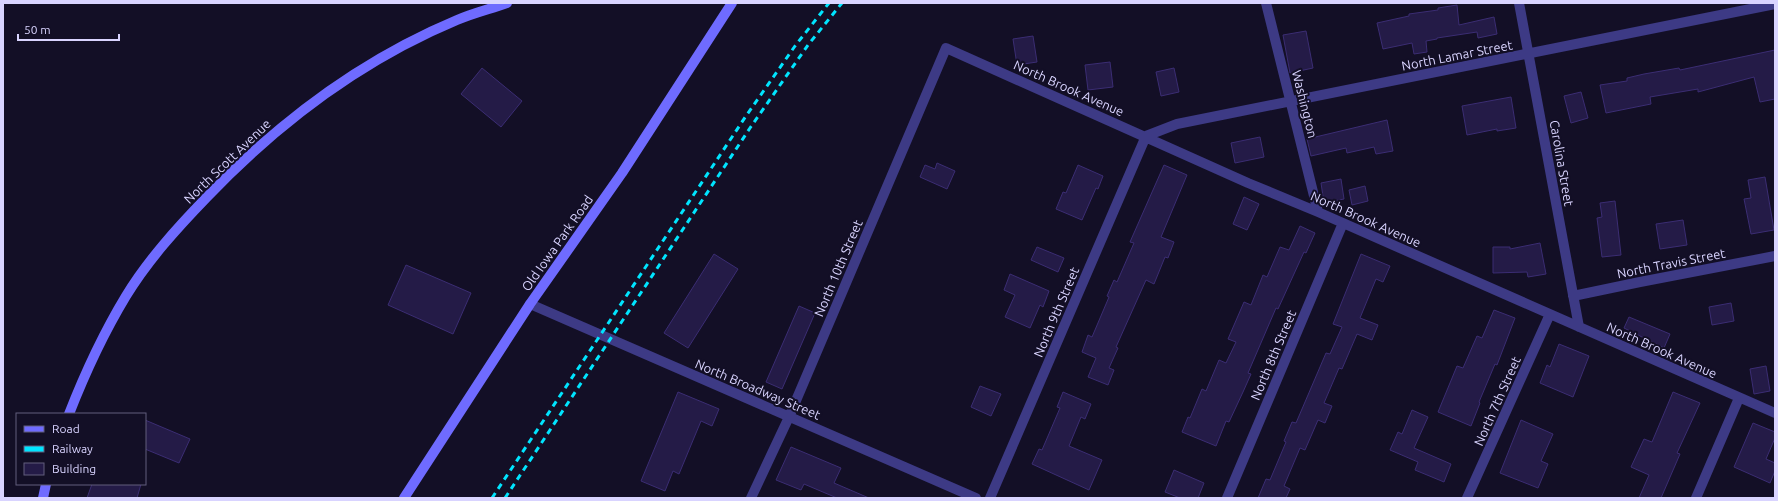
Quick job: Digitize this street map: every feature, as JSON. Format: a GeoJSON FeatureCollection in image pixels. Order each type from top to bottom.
{"type":"FeatureCollection","features":[{"type":"Feature","properties":{"kind":"main road","name":"North Scott Avenue"},"geometry":{"type":"LineString","coordinates":[[69,413],[95,352],[131,289],[144,270],[187,217],[242,161],[312,103],[354,74],[413,41],[457,20],[507,3]]}},
{"type":"Feature","properties":{"kind":"main road","name":"Old Iowa Park Road"},"geometry":{"type":"LineString","coordinates":[[404,498],[530,304],[622,173],[732,3]]}},
{"type":"Feature","properties":{"kind":"main road"},"geometry":{"type":"LineString","coordinates":[[43,498],[46,485]]}},
{"type":"Feature","properties":{"kind":"street","name":"Washington"},"geometry":{"type":"LineString","coordinates":[[1266,3],[1318,212]]}},
{"type":"Feature","properties":{"kind":"street","name":"Carolina Street"},"geometry":{"type":"LineString","coordinates":[[1519,3],[1579,327]]}},
{"type":"Feature","properties":{"kind":"street","name":"North Lamar Street"},"geometry":{"type":"LineString","coordinates":[[1146,136],[1177,124],[1775,4]]}},
{"type":"Feature","properties":{"kind":"street","name":"North Brook Avenue"},"geometry":{"type":"LineString","coordinates":[[946,48],[1146,136],[1248,183],[1318,212],[1775,413]]}},
{"type":"Feature","properties":{"kind":"street","name":"North 10th Street"},"geometry":{"type":"LineString","coordinates":[[752,498],[789,417],[946,48]]}},
{"type":"Feature","properties":{"kind":"street","name":"North 9th Street"},"geometry":{"type":"LineString","coordinates":[[990,498],[1146,136]]}},
{"type":"Feature","properties":{"kind":"street","name":"North 8th Street"},"geometry":{"type":"LineString","coordinates":[[1226,498],[1343,223]]}},
{"type":"Feature","properties":{"kind":"street","name":"North Travis Street"},"geometry":{"type":"LineString","coordinates":[[1573,296],[1775,256]]}},
{"type":"Feature","properties":{"kind":"street","name":"North Broadway Street"},"geometry":{"type":"LineString","coordinates":[[530,304],[976,498]]}},
{"type":"Feature","properties":{"kind":"street","name":"North 7th Street"},"geometry":{"type":"LineString","coordinates":[[1467,498],[1550,314]]}},
{"type":"Feature","properties":{"kind":"street"},"geometry":{"type":"LineString","coordinates":[[1696,498],[1739,398]]}},
{"type":"Feature","properties":{"kind":"building"},"geometry":{"type":"Polygon","coordinates":[[[1457,5],[1459,25],[1494,17],[1497,34],[1478,38],[1477,32],[1437,38],[1426,41],[1427,52],[1414,54],[1412,43],[1383,49],[1377,23],[1409,16],[1409,14],[1438,10],[1438,8],[1457,5]]]}},
{"type":"Feature","properties":{"kind":"building"},"geometry":{"type":"Polygon","coordinates":[[[1306,31],[1313,68],[1290,73],[1283,35],[1306,31]]]}},
{"type":"Feature","properties":{"kind":"building"},"geometry":{"type":"Polygon","coordinates":[[[1033,36],[1037,62],[1017,65],[1013,39],[1033,36]]]}},
{"type":"Feature","properties":{"kind":"building"},"geometry":{"type":"Polygon","coordinates":[[[1775,50],[1775,99],[1760,102],[1754,77],[1698,92],[1698,89],[1650,97],[1651,104],[1606,113],[1600,85],[1627,81],[1627,78],[1644,74],[1679,68],[1680,70],[1775,50]]]}},
{"type":"Feature","properties":{"kind":"building"},"geometry":{"type":"Polygon","coordinates":[[[1110,62],[1113,87],[1088,90],[1085,65],[1110,62]]]}},
{"type":"Feature","properties":{"kind":"building"},"geometry":{"type":"Polygon","coordinates":[[[482,68],[522,101],[501,127],[461,94],[482,68]]]}},
{"type":"Feature","properties":{"kind":"building"},"geometry":{"type":"Polygon","coordinates":[[[1174,68],[1179,92],[1161,96],[1156,72],[1174,68]]]}},
{"type":"Feature","properties":{"kind":"building"},"geometry":{"type":"Polygon","coordinates":[[[1581,92],[1588,118],[1571,123],[1564,96],[1581,92]]]}},
{"type":"Feature","properties":{"kind":"building"},"geometry":{"type":"Polygon","coordinates":[[[1511,97],[1516,128],[1497,131],[1497,129],[1467,135],[1462,106],[1511,97]]]}},
{"type":"Feature","properties":{"kind":"building"},"geometry":{"type":"Polygon","coordinates":[[[1387,120],[1393,151],[1376,154],[1374,147],[1347,153],[1346,148],[1311,156],[1307,139],[1387,120]]]}},
{"type":"Feature","properties":{"kind":"building"},"geometry":{"type":"Polygon","coordinates":[[[1260,137],[1264,157],[1235,163],[1231,143],[1260,137]]]}},
{"type":"Feature","properties":{"kind":"building"},"geometry":{"type":"Polygon","coordinates":[[[937,163],[955,171],[947,189],[920,177],[925,165],[935,169],[937,163]]]}},
{"type":"Feature","properties":{"kind":"building"},"geometry":{"type":"Polygon","coordinates":[[[1078,165],[1103,176],[1082,220],[1056,209],[1063,192],[1066,193],[1078,165]]]}},
{"type":"Feature","properties":{"kind":"building"},"geometry":{"type":"Polygon","coordinates":[[[1164,165],[1187,175],[1161,237],[1174,242],[1168,258],[1165,257],[1154,284],[1146,280],[1116,347],[1118,348],[1109,368],[1114,370],[1108,385],[1088,377],[1096,358],[1082,352],[1088,335],[1092,337],[1109,297],[1107,296],[1114,280],[1117,282],[1134,243],[1130,242],[1164,165]]]}},
{"type":"Feature","properties":{"kind":"building"},"geometry":{"type":"Polygon","coordinates":[[[1765,177],[1774,230],[1751,234],[1744,199],[1751,198],[1748,180],[1765,177]]]}},
{"type":"Feature","properties":{"kind":"building"},"geometry":{"type":"Polygon","coordinates":[[[1341,179],[1344,199],[1324,203],[1321,183],[1341,179]]]}},
{"type":"Feature","properties":{"kind":"building"},"geometry":{"type":"Polygon","coordinates":[[[1365,186],[1368,201],[1352,205],[1349,190],[1365,186]]]}},
{"type":"Feature","properties":{"kind":"building"},"geometry":{"type":"Polygon","coordinates":[[[1244,197],[1259,204],[1247,230],[1233,224],[1244,197]]]}},
{"type":"Feature","properties":{"kind":"building"},"geometry":{"type":"Polygon","coordinates":[[[1615,201],[1621,255],[1602,257],[1597,218],[1602,217],[1600,203],[1615,201]]]}},
{"type":"Feature","properties":{"kind":"building"},"geometry":{"type":"Polygon","coordinates":[[[1683,220],[1687,245],[1660,249],[1656,224],[1683,220]]]}},
{"type":"Feature","properties":{"kind":"building"},"geometry":{"type":"Polygon","coordinates":[[[1300,226],[1315,233],[1306,253],[1304,252],[1278,309],[1276,308],[1248,373],[1251,374],[1229,422],[1226,421],[1216,446],[1182,432],[1188,417],[1190,418],[1202,389],[1206,391],[1219,360],[1226,363],[1236,342],[1228,339],[1244,302],[1251,305],[1263,275],[1267,277],[1280,247],[1289,250],[1300,226]]]}},
{"type":"Feature","properties":{"kind":"building"},"geometry":{"type":"Polygon","coordinates":[[[1540,243],[1546,274],[1528,277],[1527,272],[1493,273],[1493,247],[1510,247],[1510,249],[1540,243]]]}},
{"type":"Feature","properties":{"kind":"building"},"geometry":{"type":"Polygon","coordinates":[[[1037,247],[1064,258],[1058,272],[1031,260],[1037,247]]]}},
{"type":"Feature","properties":{"kind":"building"},"geometry":{"type":"Polygon","coordinates":[[[714,254],[738,269],[688,348],[664,333],[714,254]]]}},
{"type":"Feature","properties":{"kind":"building"},"geometry":{"type":"Polygon","coordinates":[[[1361,254],[1390,266],[1383,282],[1376,279],[1360,318],[1378,325],[1372,340],[1357,334],[1342,369],[1339,368],[1324,403],[1332,406],[1325,423],[1318,420],[1305,450],[1300,448],[1284,486],[1290,489],[1286,498],[1258,498],[1266,479],[1270,480],[1286,442],[1284,441],[1292,422],[1296,423],[1326,353],[1330,354],[1342,327],[1333,324],[1361,254]]]}},
{"type":"Feature","properties":{"kind":"building"},"geometry":{"type":"Polygon","coordinates":[[[406,265],[471,293],[453,334],[388,305],[406,265]]]}},
{"type":"Feature","properties":{"kind":"building"},"geometry":{"type":"Polygon","coordinates":[[[1010,274],[1049,291],[1043,307],[1040,305],[1030,328],[1005,317],[1015,295],[1004,290],[1010,274]]]}},
{"type":"Feature","properties":{"kind":"building"},"geometry":{"type":"Polygon","coordinates":[[[1731,303],[1734,321],[1712,325],[1709,307],[1731,303]]]}},
{"type":"Feature","properties":{"kind":"building"},"geometry":{"type":"Polygon","coordinates":[[[799,306],[815,313],[782,389],[766,382],[799,306]]]}},
{"type":"Feature","properties":{"kind":"building"},"geometry":{"type":"Polygon","coordinates":[[[1494,310],[1515,318],[1497,365],[1495,364],[1479,402],[1480,403],[1471,426],[1438,412],[1457,366],[1463,368],[1477,336],[1482,338],[1494,310]]]}},
{"type":"Feature","properties":{"kind":"building"},"geometry":{"type":"Polygon","coordinates":[[[1629,317],[1670,334],[1664,348],[1624,328],[1629,317]]]}},
{"type":"Feature","properties":{"kind":"building"},"geometry":{"type":"Polygon","coordinates":[[[1559,344],[1589,356],[1573,397],[1540,383],[1547,365],[1550,367],[1559,344]]]}},
{"type":"Feature","properties":{"kind":"building"},"geometry":{"type":"Polygon","coordinates":[[[1766,366],[1770,391],[1754,394],[1750,369],[1766,366]]]}},
{"type":"Feature","properties":{"kind":"building"},"geometry":{"type":"Polygon","coordinates":[[[980,386],[1001,394],[991,416],[971,407],[980,386]]]}},
{"type":"Feature","properties":{"kind":"building"},"geometry":{"type":"Polygon","coordinates":[[[678,392],[719,409],[712,426],[701,421],[679,474],[673,471],[665,491],[641,481],[678,392]]]}},
{"type":"Feature","properties":{"kind":"building"},"geometry":{"type":"Polygon","coordinates":[[[1063,392],[1091,404],[1085,419],[1081,417],[1069,446],[1102,460],[1089,490],[1032,464],[1039,449],[1042,450],[1060,408],[1057,407],[1063,392]]]}},
{"type":"Feature","properties":{"kind":"building"},"geometry":{"type":"Polygon","coordinates":[[[1673,392],[1700,403],[1677,453],[1680,454],[1661,498],[1639,498],[1649,475],[1631,467],[1644,439],[1652,442],[1673,392]]]}},
{"type":"Feature","properties":{"kind":"building"},"geometry":{"type":"Polygon","coordinates":[[[1412,410],[1428,417],[1414,448],[1451,464],[1444,482],[1415,470],[1418,462],[1390,450],[1398,432],[1402,434],[1412,410]]]}},
{"type":"Feature","properties":{"kind":"building"},"geometry":{"type":"Polygon","coordinates":[[[146,420],[190,439],[179,463],[146,449],[146,420]]]}},
{"type":"Feature","properties":{"kind":"building"},"geometry":{"type":"Polygon","coordinates":[[[1521,420],[1553,434],[1541,461],[1548,464],[1538,488],[1500,473],[1521,420]]]}},
{"type":"Feature","properties":{"kind":"building"},"geometry":{"type":"Polygon","coordinates":[[[1753,423],[1775,432],[1775,438],[1766,459],[1775,463],[1775,471],[1770,483],[1734,467],[1753,423]]]}},
{"type":"Feature","properties":{"kind":"building"},"geometry":{"type":"Polygon","coordinates":[[[791,447],[841,468],[834,483],[869,498],[837,498],[804,484],[801,490],[776,480],[791,447]]]}},
{"type":"Feature","properties":{"kind":"building"},"geometry":{"type":"Polygon","coordinates":[[[1174,470],[1204,483],[1198,498],[1180,498],[1165,492],[1174,470]]]}},
{"type":"Feature","properties":{"kind":"building"},"geometry":{"type":"Polygon","coordinates":[[[92,485],[141,485],[137,498],[87,498],[92,485]]]}},
{"type":"Feature","properties":{"kind":"railway"},"geometry":{"type":"LineString","coordinates":[[492,498],[746,116],[795,46],[829,3]]}},
{"type":"Feature","properties":{"kind":"railway"},"geometry":{"type":"LineString","coordinates":[[505,498],[750,128],[808,45],[842,3]]}}]}
